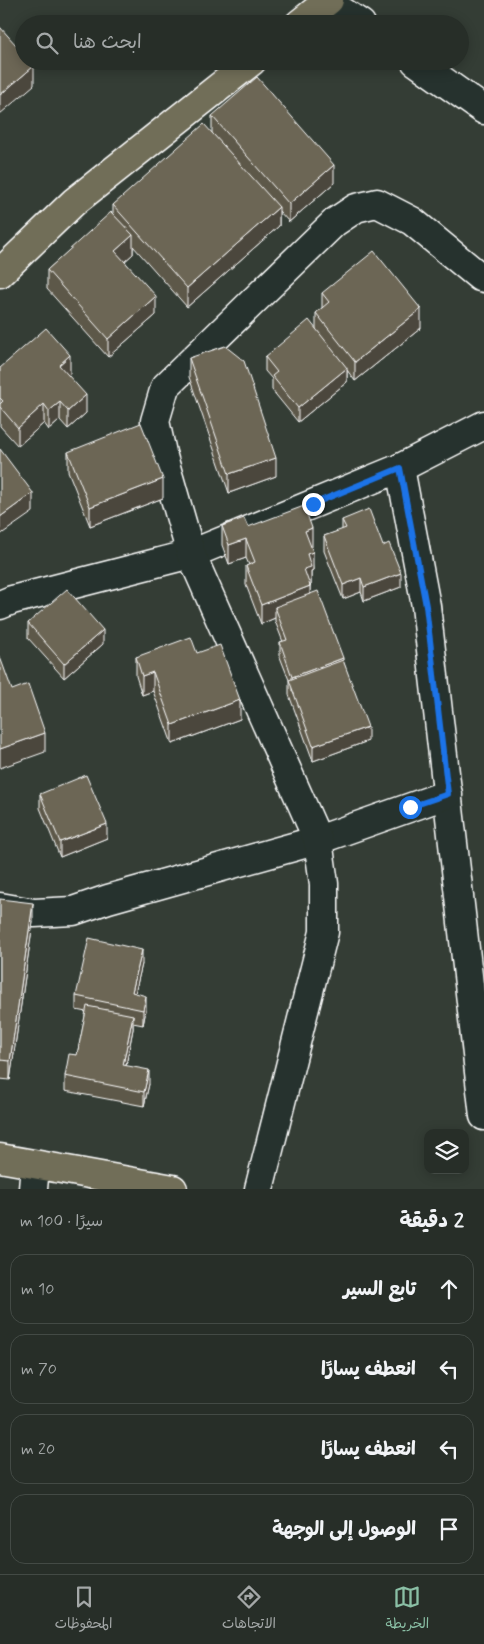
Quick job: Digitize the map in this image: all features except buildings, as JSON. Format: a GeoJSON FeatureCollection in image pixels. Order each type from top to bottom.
{"type":"FeatureCollection","features":[{"type":"Feature","properties":{"kind":"main road"},"geometry":{"type":"LineString","coordinates":[[310,15],[327,0]]}},
{"type":"Feature","properties":{"kind":"main road"},"geometry":{"type":"LineString","coordinates":[[0,273],[74,202],[241,70]]}},
{"type":"Feature","properties":{"kind":"main road"},"geometry":{"type":"LineString","coordinates":[[0,1158],[34,1177],[173,1189]]}},
{"type":"Feature","properties":{"kind":"street"},"geometry":{"type":"LineString","coordinates":[[327,0],[348,15]]}},
{"type":"Feature","properties":{"kind":"street"},"geometry":{"type":"LineString","coordinates":[[428,70],[484,110]]}},
{"type":"Feature","properties":{"kind":"street"},"geometry":{"type":"LineString","coordinates":[[260,1189],[324,932],[324,884],[318,840],[191,554],[162,453],[155,421],[165,387],[335,222],[356,208],[376,204],[412,221],[483,283]]}},
{"type":"Feature","properties":{"kind":"street"},"geometry":{"type":"LineString","coordinates":[[0,605],[12,600],[191,554],[400,468],[484,425]]}},
{"type":"Feature","properties":{"kind":"street"},"geometry":{"type":"LineString","coordinates":[[400,468],[426,606],[484,1116]]}},
{"type":"Feature","properties":{"kind":"street"},"geometry":{"type":"LineString","coordinates":[[0,907],[34,913],[73,911],[108,899],[318,840],[448,794]]}},
{"type":"Feature","properties":{"kind":"route"},"geometry":{"type":"LineString","coordinates":[[313,504],[400,468],[426,606],[448,794],[410,807]]}}]}
